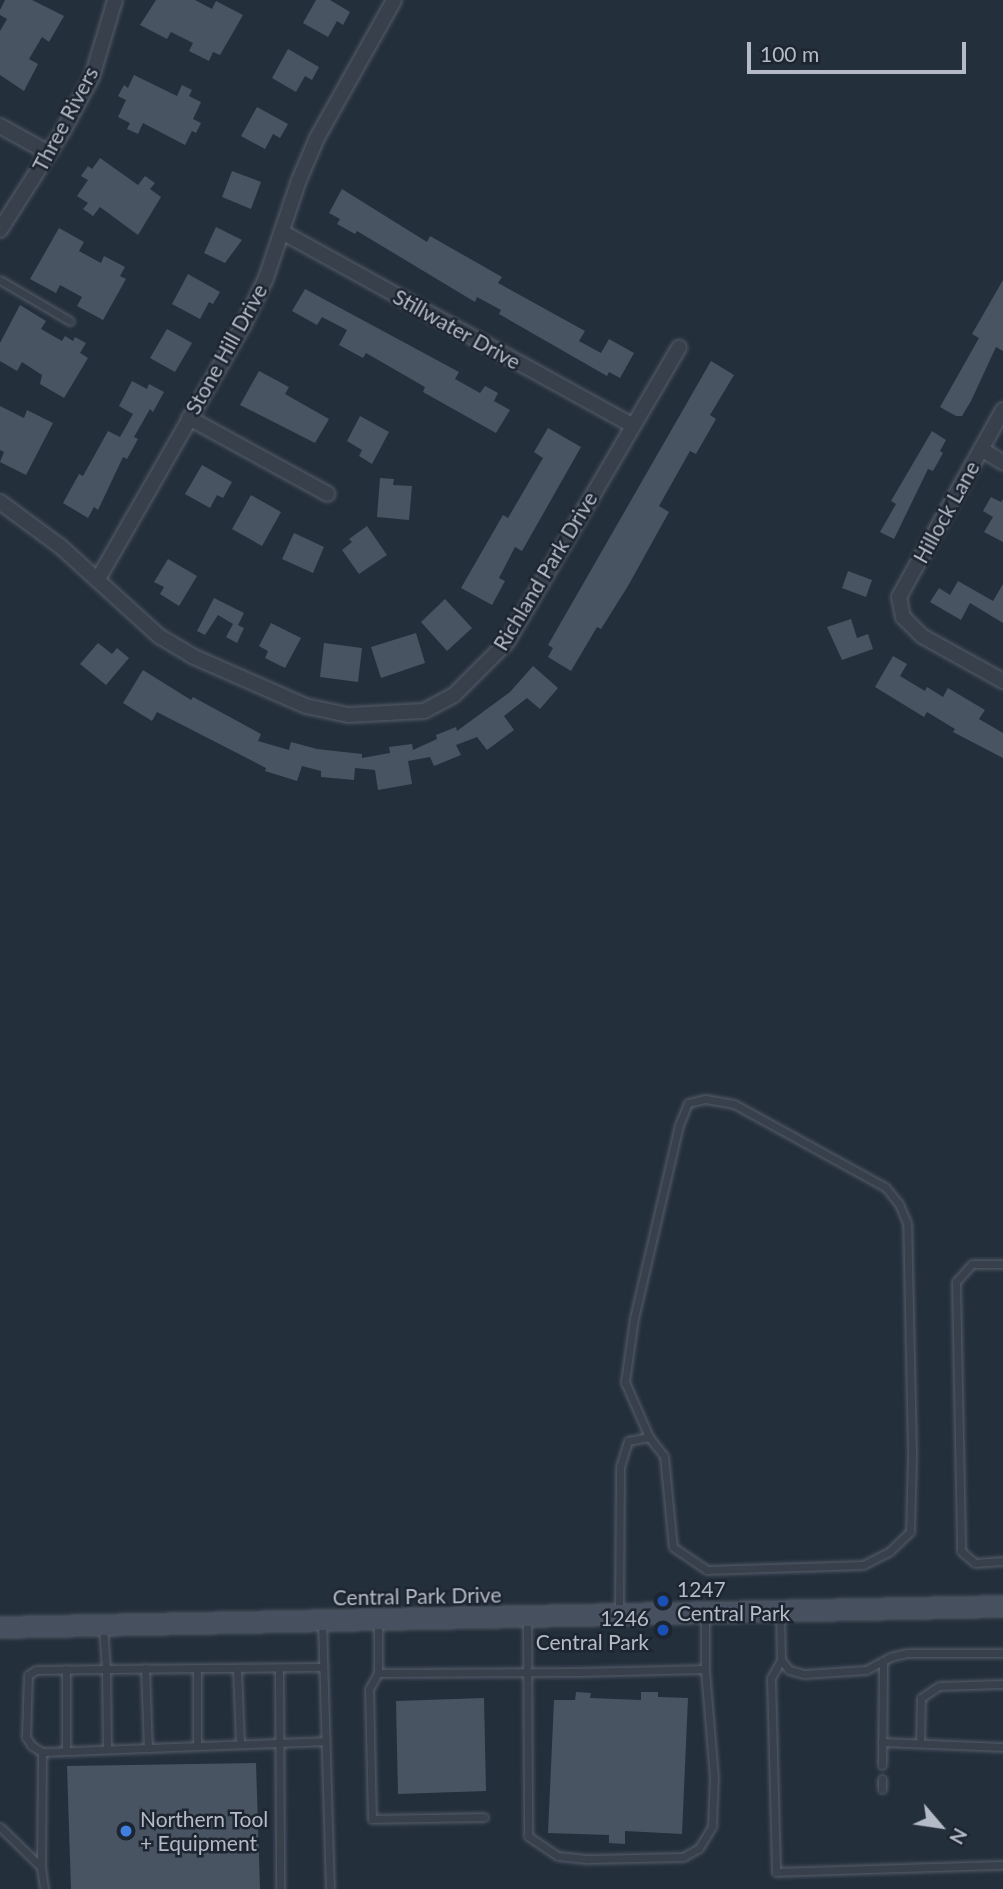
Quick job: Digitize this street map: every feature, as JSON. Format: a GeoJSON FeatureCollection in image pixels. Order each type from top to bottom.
{"type":"FeatureCollection","features":[{"type":"Feature","properties":{"kind":"street","name":"Three Rivers"},"geometry":{"type":"LineString","coordinates":[[0,230],[92,77],[115,0]]}},
{"type":"Feature","properties":{"kind":"street","name":"Stone Hill Drive"},"geometry":{"type":"LineString","coordinates":[[97,579],[243,326],[266,278],[299,180],[317,138],[394,0]]}},
{"type":"Feature","properties":{"kind":"street"},"geometry":{"type":"LineString","coordinates":[[0,127],[48,153]]}},
{"type":"Feature","properties":{"kind":"street","name":"Stillwater Drive"},"geometry":{"type":"LineString","coordinates":[[282,232],[632,425]]}},
{"type":"Feature","properties":{"kind":"street","name":"Richland Park Drive"},"geometry":{"type":"LineString","coordinates":[[0,502],[97,579],[159,636],[192,656],[267,692],[306,706],[348,715],[424,711],[454,695],[507,642],[678,348]]}},
{"type":"Feature","properties":{"kind":"street","name":"Hillock Lane"},"geometry":{"type":"LineString","coordinates":[[1003,410],[899,597],[903,617],[922,636],[1003,681]]}},
{"type":"Feature","properties":{"kind":"street"},"geometry":{"type":"LineString","coordinates":[[189,418],[328,494]]}},
{"type":"Feature","properties":{"kind":"street"},"geometry":{"type":"LineString","coordinates":[[981,449],[1003,461]]}},
{"type":"Feature","properties":{"kind":"street","name":"Central Park Drive"},"geometry":{"type":"LineString","coordinates":[[0,1627],[1003,1606]]}},
{"type":"Feature","properties":{"kind":"lane"},"geometry":{"type":"LineString","coordinates":[[0,281],[70,321]]}},
{"type":"Feature","properties":{"kind":"lane"},"geometry":{"type":"LineString","coordinates":[[705,1099],[734,1104],[885,1187],[899,1204],[907,1223],[912,1453],[910,1532],[890,1550],[863,1565],[707,1570],[673,1547],[664,1456],[649,1437],[625,1382],[634,1318],[679,1125],[688,1103],[705,1099]]}},
{"type":"Feature","properties":{"kind":"lane"},"geometry":{"type":"LineString","coordinates":[[1003,1264],[972,1264],[956,1282],[961,1551],[975,1563],[1003,1561]]}},
{"type":"Feature","properties":{"kind":"lane"},"geometry":{"type":"LineString","coordinates":[[619,1614],[620,1466],[628,1441],[649,1437]]}},
{"type":"Feature","properties":{"kind":"lane"},"geometry":{"type":"LineString","coordinates":[[780,1611],[781,1660],[771,1678],[776,1872],[1003,1865]]}},
{"type":"Feature","properties":{"kind":"lane"},"geometry":{"type":"LineString","coordinates":[[527,1616],[528,1836],[558,1856],[603,1859],[683,1857],[698,1848],[712,1826],[714,1777],[705,1669],[705,1613]]}},
{"type":"Feature","properties":{"kind":"lane"},"geometry":{"type":"LineString","coordinates":[[378,1619],[378,1673],[369,1689],[372,1819],[484,1817]]}},
{"type":"Feature","properties":{"kind":"lane"},"geometry":{"type":"LineString","coordinates":[[322,1620],[330,1889]]}},
{"type":"Feature","properties":{"kind":"lane"},"geometry":{"type":"LineString","coordinates":[[103,1625],[107,1749]]}},
{"type":"Feature","properties":{"kind":"lane"},"geometry":{"type":"LineString","coordinates":[[781,1660],[789,1670],[804,1674],[849,1673],[866,1670],[908,1653],[1003,1653]]}},
{"type":"Feature","properties":{"kind":"lane"},"geometry":{"type":"LineString","coordinates":[[882,1765],[883,1661]]}},
{"type":"Feature","properties":{"kind":"lane"},"geometry":{"type":"LineString","coordinates":[[323,1667],[36,1670],[28,1675],[26,1737],[32,1746],[42,1752],[325,1741]]}},
{"type":"Feature","properties":{"kind":"lane"},"geometry":{"type":"LineString","coordinates":[[145,1668],[148,1748]]}},
{"type":"Feature","properties":{"kind":"lane"},"geometry":{"type":"LineString","coordinates":[[237,1668],[240,1744]]}},
{"type":"Feature","properties":{"kind":"lane"},"geometry":{"type":"LineString","coordinates":[[279,1668],[280,1889]]}},
{"type":"Feature","properties":{"kind":"lane"},"geometry":{"type":"LineString","coordinates":[[66,1669],[66,1751]]}},
{"type":"Feature","properties":{"kind":"lane"},"geometry":{"type":"LineString","coordinates":[[197,1669],[197,1745]]}},
{"type":"Feature","properties":{"kind":"lane"},"geometry":{"type":"LineString","coordinates":[[378,1673],[705,1669]]}},
{"type":"Feature","properties":{"kind":"lane"},"geometry":{"type":"LineString","coordinates":[[920,1743],[921,1698],[939,1686],[1003,1684]]}},
{"type":"Feature","properties":{"kind":"lane"},"geometry":{"type":"LineString","coordinates":[[882,1742],[1003,1746]]}},
{"type":"Feature","properties":{"kind":"lane"},"geometry":{"type":"LineString","coordinates":[[42,1752],[41,1867],[44,1889]]}},
{"type":"Feature","properties":{"kind":"lane"},"geometry":{"type":"LineString","coordinates":[[882,1779],[882,1789]]}},
{"type":"Feature","properties":{"kind":"lane"},"geometry":{"type":"LineString","coordinates":[[0,1827],[41,1867]]}},
{"type":"Feature","properties":{"kind":"building"},"geometry":{"type":"Polygon","coordinates":[[[5,0],[32,0],[64,16],[49,42],[42,37],[29,59],[38,64],[24,91],[0,75],[0,31],[7,19],[0,15],[0,10],[5,0]]]}},
{"type":"Feature","properties":{"kind":"building"},"geometry":{"type":"Polygon","coordinates":[[[156,0],[195,0],[212,9],[216,1],[243,15],[220,55],[213,52],[209,61],[189,51],[193,43],[171,32],[167,39],[140,25],[156,0]]]}},
{"type":"Feature","properties":{"kind":"building"},"geometry":{"type":"Polygon","coordinates":[[[316,0],[330,0],[350,12],[343,25],[337,21],[328,37],[303,23],[316,0]]]}},
{"type":"Feature","properties":{"kind":"building"},"geometry":{"type":"Polygon","coordinates":[[[288,49],[319,67],[312,80],[305,76],[296,92],[272,78],[288,49]]]}},
{"type":"Feature","properties":{"kind":"building"},"geometry":{"type":"Polygon","coordinates":[[[134,75],[177,96],[182,85],[192,90],[189,96],[201,102],[193,119],[201,123],[196,133],[192,131],[185,145],[143,123],[138,134],[127,129],[130,123],[118,117],[126,100],[118,96],[124,85],[128,88],[134,75]]]}},
{"type":"Feature","properties":{"kind":"building"},"geometry":{"type":"Polygon","coordinates":[[[257,107],[288,124],[280,138],[273,134],[265,149],[241,136],[257,107]]]}},
{"type":"Feature","properties":{"kind":"building"},"geometry":{"type":"Polygon","coordinates":[[[100,158],[138,185],[145,176],[155,183],[150,189],[161,197],[138,235],[100,207],[93,216],[83,209],[88,203],[77,196],[88,180],[81,176],[88,166],[92,169],[100,158]]]}},
{"type":"Feature","properties":{"kind":"building"},"geometry":{"type":"Polygon","coordinates":[[[232,171],[261,182],[251,209],[222,197],[232,171]]]}},
{"type":"Feature","properties":{"kind":"building"},"geometry":{"type":"Polygon","coordinates":[[[342,189],[427,242],[430,236],[502,277],[498,283],[585,331],[579,341],[601,353],[609,339],[634,353],[620,378],[609,372],[607,376],[499,314],[501,310],[477,297],[475,302],[357,231],[355,234],[337,224],[340,219],[329,213],[342,189]]]}},
{"type":"Feature","properties":{"kind":"building"},"geometry":{"type":"Polygon","coordinates":[[[216,227],[242,240],[225,263],[204,253],[216,227]]]}},
{"type":"Feature","properties":{"kind":"building"},"geometry":{"type":"Polygon","coordinates":[[[59,228],[84,242],[79,251],[101,263],[104,256],[125,267],[120,276],[126,279],[103,320],[77,306],[82,297],[60,285],[56,293],[30,279],[59,228]]]}},
{"type":"Feature","properties":{"kind":"building"},"geometry":{"type":"Polygon","coordinates":[[[188,274],[220,292],[213,304],[209,302],[200,319],[172,304],[188,274]]]}},
{"type":"Feature","properties":{"kind":"building"},"geometry":{"type":"Polygon","coordinates":[[[1003,280],[1003,351],[996,347],[971,401],[962,416],[956,416],[940,407],[979,338],[972,334],[1003,280]]]}},
{"type":"Feature","properties":{"kind":"building"},"geometry":{"type":"Polygon","coordinates":[[[305,289],[459,372],[455,379],[480,393],[485,386],[498,393],[494,401],[510,410],[496,433],[423,392],[425,387],[366,353],[363,358],[339,345],[347,330],[322,317],[317,325],[292,311],[305,289]]]}},
{"type":"Feature","properties":{"kind":"building"},"geometry":{"type":"Polygon","coordinates":[[[20,305],[46,321],[41,329],[62,341],[65,336],[73,341],[75,337],[86,343],[80,353],[88,358],[64,398],[40,384],[42,375],[22,362],[17,371],[0,361],[0,343],[20,305]]]}},
{"type":"Feature","properties":{"kind":"building"},"geometry":{"type":"Polygon","coordinates":[[[167,329],[192,343],[175,372],[150,358],[167,329]]]}},
{"type":"Feature","properties":{"kind":"building"},"geometry":{"type":"Polygon","coordinates":[[[711,361],[734,375],[710,415],[716,419],[696,454],[690,451],[659,506],[669,512],[628,586],[601,629],[597,627],[571,671],[548,657],[553,648],[548,645],[711,361]]]}},
{"type":"Feature","properties":{"kind":"building"},"geometry":{"type":"Polygon","coordinates":[[[259,371],[289,387],[285,394],[329,419],[315,443],[240,405],[259,371]]]}},
{"type":"Feature","properties":{"kind":"building"},"geometry":{"type":"Polygon","coordinates":[[[132,381],[147,389],[149,384],[164,392],[153,412],[150,409],[134,437],[138,439],[127,459],[123,457],[98,510],[94,507],[88,518],[63,503],[79,474],[83,476],[108,431],[120,437],[133,414],[119,406],[132,381]]]}},
{"type":"Feature","properties":{"kind":"building"},"geometry":{"type":"Polygon","coordinates":[[[0,406],[24,418],[27,410],[53,423],[26,475],[0,462],[4,452],[0,450],[0,406]]]}},
{"type":"Feature","properties":{"kind":"building"},"geometry":{"type":"Polygon","coordinates":[[[360,416],[389,432],[372,464],[359,456],[362,450],[347,441],[360,416]]]}},
{"type":"Feature","properties":{"kind":"building"},"geometry":{"type":"Polygon","coordinates":[[[548,428],[581,447],[522,551],[515,547],[499,578],[505,581],[492,605],[461,588],[503,515],[508,518],[543,458],[534,452],[548,428]]]}},
{"type":"Feature","properties":{"kind":"building"},"geometry":{"type":"Polygon","coordinates":[[[932,431],[946,440],[940,451],[943,453],[933,471],[928,469],[894,539],[880,532],[896,504],[891,501],[932,431]]]}},
{"type":"Feature","properties":{"kind":"building"},"geometry":{"type":"Polygon","coordinates":[[[202,465],[232,482],[223,498],[217,495],[210,508],[185,494],[202,465]]]}},
{"type":"Feature","properties":{"kind":"building"},"geometry":{"type":"Polygon","coordinates":[[[380,478],[394,479],[393,485],[412,486],[409,520],[377,517],[380,478]]]}},
{"type":"Feature","properties":{"kind":"building"},"geometry":{"type":"Polygon","coordinates":[[[251,495],[281,512],[262,546],[232,529],[251,495]]]}},
{"type":"Feature","properties":{"kind":"building"},"geometry":{"type":"Polygon","coordinates":[[[991,497],[1001,502],[1003,499],[1003,542],[984,532],[993,517],[983,511],[991,497]]]}},
{"type":"Feature","properties":{"kind":"building"},"geometry":{"type":"Polygon","coordinates":[[[367,526],[387,555],[359,574],[342,550],[352,542],[349,539],[367,526]]]}},
{"type":"Feature","properties":{"kind":"building"},"geometry":{"type":"Polygon","coordinates":[[[294,533],[324,547],[313,573],[282,559],[294,533]]]}},
{"type":"Feature","properties":{"kind":"building"},"geometry":{"type":"Polygon","coordinates":[[[168,559],[197,576],[179,606],[160,594],[164,587],[154,582],[168,559]]]}},
{"type":"Feature","properties":{"kind":"building"},"geometry":{"type":"Polygon","coordinates":[[[848,571],[872,580],[866,597],[842,588],[848,571]]]}},
{"type":"Feature","properties":{"kind":"building"},"geometry":{"type":"Polygon","coordinates":[[[958,581],[993,601],[1003,584],[1003,623],[970,603],[961,620],[930,602],[939,588],[950,595],[958,581]]]}},
{"type":"Feature","properties":{"kind":"building"},"geometry":{"type":"Polygon","coordinates":[[[214,598],[244,613],[238,625],[244,628],[237,643],[226,637],[233,624],[218,615],[205,635],[197,631],[214,598]]]}},
{"type":"Feature","properties":{"kind":"building"},"geometry":{"type":"Polygon","coordinates":[[[445,599],[472,628],[447,651],[421,622],[445,599]]]}},
{"type":"Feature","properties":{"kind":"building"},"geometry":{"type":"Polygon","coordinates":[[[851,619],[857,638],[868,634],[873,649],[842,660],[827,627],[851,619]]]}},
{"type":"Feature","properties":{"kind":"building"},"geometry":{"type":"Polygon","coordinates":[[[271,623],[301,638],[285,668],[265,658],[268,651],[259,646],[271,623]]]}},
{"type":"Feature","properties":{"kind":"building"},"geometry":{"type":"Polygon","coordinates":[[[416,633],[425,663],[381,678],[371,647],[416,633]]]}},
{"type":"Feature","properties":{"kind":"building"},"geometry":{"type":"Polygon","coordinates":[[[98,643],[112,654],[117,648],[129,658],[106,685],[80,664],[98,643]]]}},
{"type":"Feature","properties":{"kind":"building"},"geometry":{"type":"Polygon","coordinates":[[[324,643],[362,648],[358,682],[320,677],[324,643]]]}},
{"type":"Feature","properties":{"kind":"building"},"geometry":{"type":"Polygon","coordinates":[[[893,656],[907,664],[900,676],[925,691],[927,687],[943,697],[948,688],[985,710],[979,719],[1003,733],[1003,758],[953,732],[955,729],[927,712],[924,717],[875,687],[893,656]]]}},
{"type":"Feature","properties":{"kind":"building"},"geometry":{"type":"Polygon","coordinates":[[[533,666],[558,688],[540,709],[527,698],[504,716],[514,730],[487,750],[477,737],[456,745],[461,755],[434,766],[430,757],[408,761],[412,784],[378,790],[375,770],[355,768],[354,780],[321,777],[321,771],[302,766],[297,781],[265,771],[266,768],[157,712],[152,721],[123,703],[143,670],[191,700],[193,697],[261,734],[258,741],[289,750],[291,742],[317,749],[362,754],[362,758],[390,753],[389,747],[412,744],[413,750],[437,739],[436,735],[456,727],[457,731],[510,692],[533,666]]]}},
{"type":"Feature","properties":{"kind":"building"},"geometry":{"type":"Polygon","coordinates":[[[576,1692],[591,1693],[590,1698],[641,1700],[641,1692],[658,1692],[658,1697],[688,1698],[682,1834],[625,1831],[625,1844],[609,1843],[609,1835],[548,1833],[554,1700],[575,1700],[576,1692]]]}},
{"type":"Feature","properties":{"kind":"building"},"geometry":{"type":"Polygon","coordinates":[[[484,1698],[486,1791],[398,1794],[396,1701],[484,1698]]]}},
{"type":"Feature","properties":{"kind":"building"},"geometry":{"type":"Polygon","coordinates":[[[256,1763],[260,1889],[71,1889],[67,1766],[256,1763]]]}},
{"type":"Feature","properties":{"kind":"place","name":"1247 Central Park"},"geometry":{"type":"Point","coordinates":[663,1601]}},
{"type":"Feature","properties":{"kind":"place","name":"1246 Central Park"},"geometry":{"type":"Point","coordinates":[663,1630]}},
{"type":"Feature","properties":{"kind":"place","name":"Northern Tool + Equipment"},"geometry":{"type":"Point","coordinates":[126,1831]}}]}
